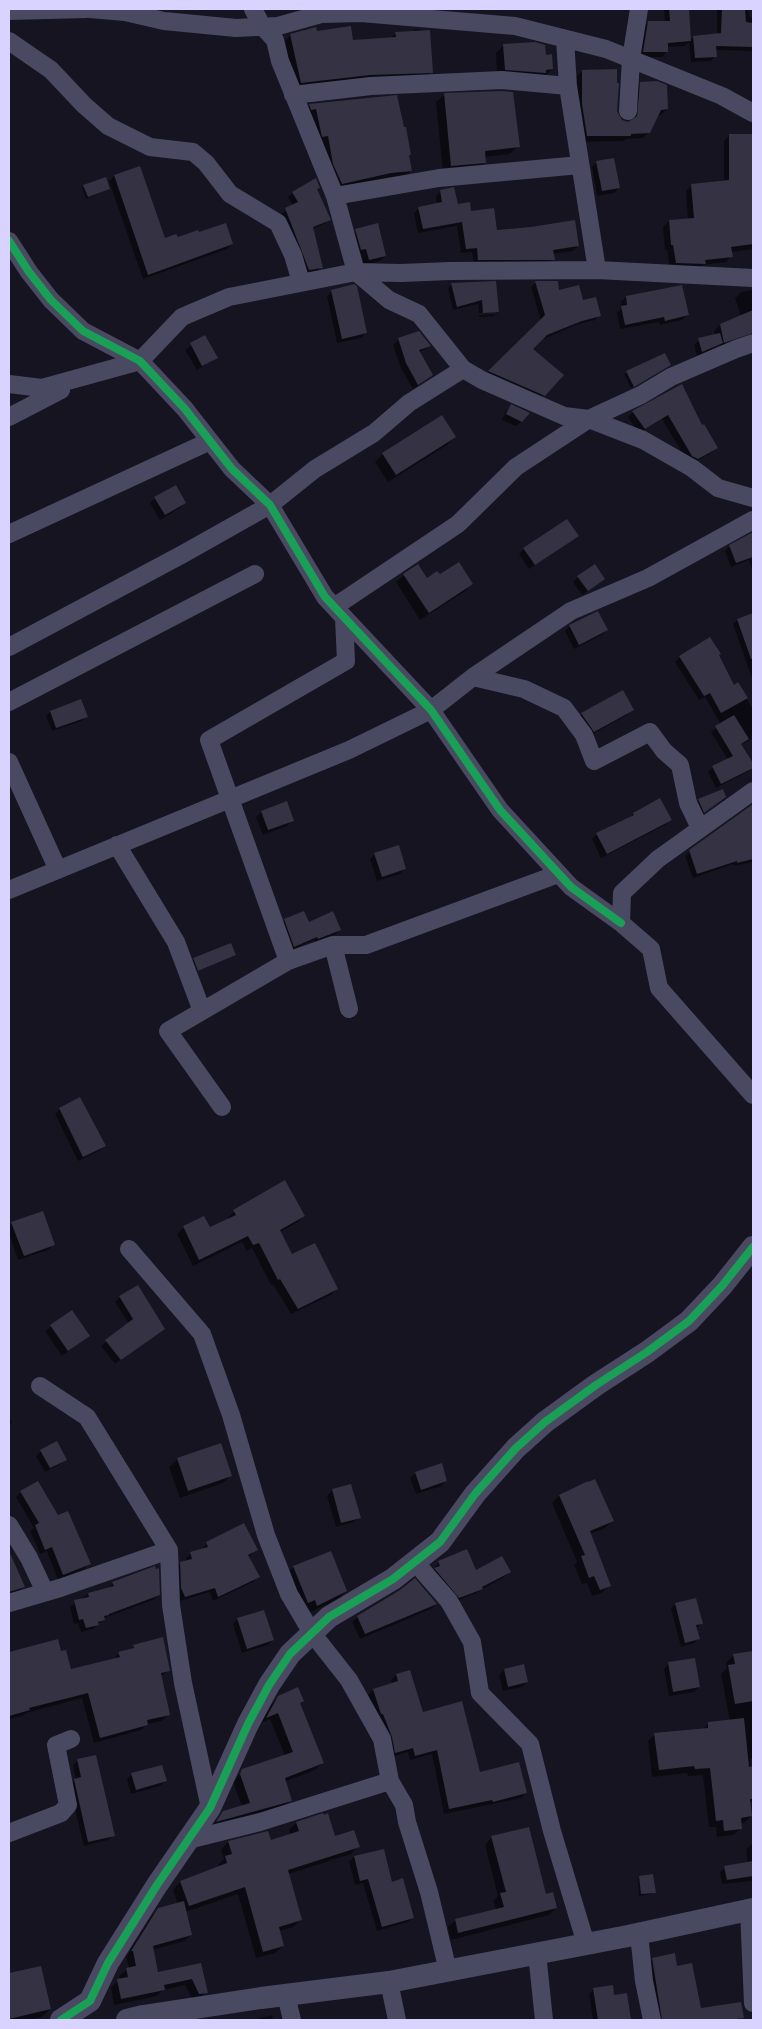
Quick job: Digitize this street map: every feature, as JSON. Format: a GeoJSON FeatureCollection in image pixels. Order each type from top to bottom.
{"type":"FeatureCollection","features":[{"type":"Feature","properties":{"kind":"street"},"geometry":{"type":"LineString","coordinates":[[9,11],[86,9]]}},
{"type":"Feature","properties":{"kind":"street"},"geometry":{"type":"LineString","coordinates":[[90,9],[125,12],[164,21],[236,28],[278,26],[320,12],[361,13],[515,26],[606,49],[722,96],[753,113]]}},
{"type":"Feature","properties":{"kind":"street"},"geometry":{"type":"LineString","coordinates":[[253,9],[262,26],[275,40],[293,95],[334,196],[356,272],[389,300],[420,314],[463,368],[482,380],[564,416],[590,420],[643,440],[692,468],[718,488],[753,498]]}},
{"type":"Feature","properties":{"kind":"street"},"geometry":{"type":"LineString","coordinates":[[628,111],[631,59],[639,9]]}},
{"type":"Feature","properties":{"kind":"street"},"geometry":{"type":"LineString","coordinates":[[565,39],[568,86],[597,270]]}},
{"type":"Feature","properties":{"kind":"street"},"geometry":{"type":"LineString","coordinates":[[9,41],[51,70],[84,105],[108,126],[150,148],[193,152],[206,163],[230,194],[278,223],[294,255],[301,282]]}},
{"type":"Feature","properties":{"kind":"street"},"geometry":{"type":"LineString","coordinates":[[293,95],[371,86],[502,80],[568,86]]}},
{"type":"Feature","properties":{"kind":"street"},"geometry":{"type":"LineString","coordinates":[[334,196],[440,178],[580,165]]}},
{"type":"Feature","properties":{"kind":"street"},"geometry":{"type":"LineString","coordinates":[[9,241],[28,272],[51,300],[83,331],[140,361],[185,409],[232,469],[270,505],[325,597],[431,710],[500,810],[570,887],[621,923],[651,949],[659,988],[753,1095]]}},
{"type":"Feature","properties":{"kind":"street"},"geometry":{"type":"LineString","coordinates":[[9,384],[42,388],[140,361],[182,317],[229,297],[356,272],[597,270],[753,278]]}},
{"type":"Feature","properties":{"kind":"street"},"geometry":{"type":"LineString","coordinates":[[339,612],[458,524],[516,467],[590,420],[641,395],[671,377],[736,349],[753,344]]}},
{"type":"Feature","properties":{"kind":"street"},"geometry":{"type":"LineString","coordinates":[[9,647],[184,554],[270,505],[315,469],[374,433],[409,403],[463,368]]}},
{"type":"Feature","properties":{"kind":"street"},"geometry":{"type":"LineString","coordinates":[[9,417],[86,377]]}},
{"type":"Feature","properties":{"kind":"street"},"geometry":{"type":"LineString","coordinates":[[9,534],[210,441]]}},
{"type":"Feature","properties":{"kind":"street"},"geometry":{"type":"LineString","coordinates":[[9,890],[349,750],[431,710],[474,677],[571,611],[648,578],[753,520]]}},
{"type":"Feature","properties":{"kind":"street"},"geometry":{"type":"LineString","coordinates":[[9,702],[255,574]]}},
{"type":"Feature","properties":{"kind":"street"},"geometry":{"type":"LineString","coordinates":[[288,961],[209,740],[346,661],[339,612]]}},
{"type":"Feature","properties":{"kind":"street"},"geometry":{"type":"LineString","coordinates":[[474,677],[524,690],[564,708],[584,735],[594,761],[650,732],[664,751],[680,765],[688,803],[700,828]]}},
{"type":"Feature","properties":{"kind":"street"},"geometry":{"type":"LineString","coordinates":[[9,762],[58,870]]}},
{"type":"Feature","properties":{"kind":"street"},"geometry":{"type":"LineString","coordinates":[[621,923],[622,893],[658,859],[753,791]]}},
{"type":"Feature","properties":{"kind":"street"},"geometry":{"type":"LineString","coordinates":[[116,845],[176,942],[202,1011]]}},
{"type":"Feature","properties":{"kind":"street"},"geometry":{"type":"LineString","coordinates":[[222,1107],[168,1031],[288,961],[333,945],[366,945],[558,874]]}},
{"type":"Feature","properties":{"kind":"street"},"geometry":{"type":"LineString","coordinates":[[333,945],[349,1009]]}},
{"type":"Feature","properties":{"kind":"street"},"geometry":{"type":"LineString","coordinates":[[61,2020],[90,2001],[108,1963],[210,1808],[248,1724],[269,1685],[290,1654],[329,1617],[393,1579],[440,1542],[475,1494],[516,1448],[545,1422],[596,1385],[647,1352],[689,1320],[722,1286],[753,1247]]}},
{"type":"Feature","properties":{"kind":"street"},"geometry":{"type":"LineString","coordinates":[[129,1249],[202,1334],[231,1415],[266,1536],[289,1594],[312,1633],[349,1680],[382,1739],[390,1781],[404,1805],[407,1822],[429,1892],[448,1971]]}},
{"type":"Feature","properties":{"kind":"street"},"geometry":{"type":"LineString","coordinates":[[40,1386],[87,1417],[169,1550],[170,1605],[183,1683],[210,1808]]}},
{"type":"Feature","properties":{"kind":"street"},"geometry":{"type":"LineString","coordinates":[[9,1525],[29,1558],[45,1592]]}},
{"type":"Feature","properties":{"kind":"street"},"geometry":{"type":"LineString","coordinates":[[9,1603],[169,1550]]}},
{"type":"Feature","properties":{"kind":"street"},"geometry":{"type":"LineString","coordinates":[[416,1562],[449,1601],[472,1642],[480,1692],[530,1744],[552,1831],[586,1944]]}},
{"type":"Feature","properties":{"kind":"street"},"geometry":{"type":"LineString","coordinates":[[9,1833],[61,1814],[68,1805],[56,1746],[70,1739]]}},
{"type":"Feature","properties":{"kind":"street"},"geometry":{"type":"LineString","coordinates":[[188,1840],[260,1822],[390,1781]]}},
{"type":"Feature","properties":{"kind":"street"},"geometry":{"type":"LineString","coordinates":[[127,2020],[286,1995],[389,1982],[751,1910],[753,2003]]}},
{"type":"Feature","properties":{"kind":"street"},"geometry":{"type":"LineString","coordinates":[[638,1934],[652,2020]]}},
{"type":"Feature","properties":{"kind":"street"},"geometry":{"type":"LineString","coordinates":[[537,1953],[544,2020]]}},
{"type":"Feature","properties":{"kind":"street"},"geometry":{"type":"LineString","coordinates":[[389,1982],[397,2020]]}},
{"type":"Feature","properties":{"kind":"street"},"geometry":{"type":"LineString","coordinates":[[286,1995],[292,2020]]}},
{"type":"Feature","properties":{"kind":"building"},"geometry":{"type":"Polygon","coordinates":[[[669,9],[689,9],[691,41],[668,43],[668,52],[643,52],[648,21],[670,21],[669,9]]]}},
{"type":"Feature","properties":{"kind":"building"},"geometry":{"type":"Polygon","coordinates":[[[722,9],[745,9],[746,22],[753,23],[753,47],[716,46],[717,57],[695,58],[693,36],[721,33],[722,9]]]}},
{"type":"Feature","properties":{"kind":"building"},"geometry":{"type":"Polygon","coordinates":[[[351,26],[353,40],[396,37],[395,32],[430,30],[433,73],[370,75],[301,83],[290,34],[316,27],[317,31],[351,26]]]}},
{"type":"Feature","properties":{"kind":"building"},"geometry":{"type":"Polygon","coordinates":[[[535,42],[545,45],[546,55],[552,54],[553,69],[546,70],[546,73],[505,70],[503,44],[535,42]]]}},
{"type":"Feature","properties":{"kind":"building"},"geometry":{"type":"Polygon","coordinates":[[[617,69],[617,83],[619,83],[617,111],[622,120],[628,122],[637,116],[640,82],[657,81],[667,85],[668,109],[661,110],[650,133],[631,134],[631,136],[587,136],[582,104],[582,70],[617,69]]]}},
{"type":"Feature","properties":{"kind":"building"},"geometry":{"type":"Polygon","coordinates":[[[513,92],[520,147],[485,151],[486,163],[451,166],[444,93],[513,92]]]}},
{"type":"Feature","properties":{"kind":"building"},"geometry":{"type":"Polygon","coordinates":[[[397,95],[404,127],[406,127],[412,171],[391,173],[342,184],[333,164],[328,136],[322,137],[316,109],[311,110],[309,104],[397,95]]]}},
{"type":"Feature","properties":{"kind":"building"},"geometry":{"type":"Polygon","coordinates":[[[729,134],[753,134],[753,244],[731,247],[733,257],[705,260],[706,264],[676,263],[673,245],[671,245],[669,220],[694,218],[691,184],[729,180],[729,134]]]}},
{"type":"Feature","properties":{"kind":"building"},"geometry":{"type":"Polygon","coordinates":[[[614,158],[620,188],[602,191],[596,161],[614,158]]]}},
{"type":"Feature","properties":{"kind":"building"},"geometry":{"type":"Polygon","coordinates":[[[140,166],[165,238],[176,234],[178,237],[198,230],[199,232],[226,223],[233,244],[148,275],[114,175],[140,166]]]}},
{"type":"Feature","properties":{"kind":"building"},"geometry":{"type":"Polygon","coordinates":[[[106,177],[110,189],[88,197],[83,185],[106,177]]]}},
{"type":"Feature","properties":{"kind":"building"},"geometry":{"type":"Polygon","coordinates":[[[316,178],[320,188],[317,189],[331,220],[313,227],[323,268],[309,270],[285,208],[298,202],[292,192],[316,178]]]}},
{"type":"Feature","properties":{"kind":"building"},"geometry":{"type":"Polygon","coordinates":[[[454,187],[458,204],[470,202],[471,211],[494,208],[497,230],[575,220],[579,246],[553,250],[555,260],[478,260],[477,248],[466,249],[462,222],[423,229],[418,207],[442,202],[440,190],[454,187]]]}},
{"type":"Feature","properties":{"kind":"building"},"geometry":{"type":"Polygon","coordinates":[[[378,223],[386,256],[369,260],[366,249],[361,250],[355,229],[378,223]]]}},
{"type":"Feature","properties":{"kind":"building"},"geometry":{"type":"Polygon","coordinates":[[[496,281],[499,312],[483,313],[482,300],[457,307],[451,283],[496,281]]]}},
{"type":"Feature","properties":{"kind":"building"},"geometry":{"type":"Polygon","coordinates":[[[535,281],[558,281],[559,290],[579,285],[583,300],[596,297],[601,316],[582,321],[547,335],[533,349],[564,375],[545,396],[488,371],[545,315],[535,281]]]}},
{"type":"Feature","properties":{"kind":"building"},"geometry":{"type":"Polygon","coordinates":[[[354,284],[357,286],[367,333],[342,339],[331,290],[354,284]]]}},
{"type":"Feature","properties":{"kind":"building"},"geometry":{"type":"Polygon","coordinates":[[[682,285],[689,315],[665,321],[664,317],[625,325],[621,306],[627,305],[626,296],[682,285]]]}},
{"type":"Feature","properties":{"kind":"building"},"geometry":{"type":"Polygon","coordinates":[[[753,310],[753,333],[724,343],[720,324],[753,310]]]}},
{"type":"Feature","properties":{"kind":"building"},"geometry":{"type":"Polygon","coordinates":[[[419,331],[431,346],[419,350],[433,375],[418,385],[406,363],[398,338],[419,331]]]}},
{"type":"Feature","properties":{"kind":"building"},"geometry":{"type":"Polygon","coordinates":[[[720,333],[723,343],[702,352],[698,338],[720,333]]]}},
{"type":"Feature","properties":{"kind":"building"},"geometry":{"type":"Polygon","coordinates":[[[205,335],[218,358],[202,366],[190,343],[205,335]]]}},
{"type":"Feature","properties":{"kind":"building"},"geometry":{"type":"Polygon","coordinates":[[[665,353],[671,365],[634,387],[626,371],[665,353]]]}},
{"type":"Feature","properties":{"kind":"building"},"geometry":{"type":"Polygon","coordinates":[[[682,384],[702,425],[704,424],[718,448],[698,459],[692,456],[668,415],[645,429],[632,411],[682,384]]]}},
{"type":"Feature","properties":{"kind":"building"},"geometry":{"type":"Polygon","coordinates":[[[511,404],[530,413],[522,422],[506,414],[511,404]]]}},
{"type":"Feature","properties":{"kind":"building"},"geometry":{"type":"Polygon","coordinates":[[[442,415],[456,437],[396,475],[382,453],[442,415]]]}},
{"type":"Feature","properties":{"kind":"building"},"geometry":{"type":"Polygon","coordinates":[[[176,485],[186,503],[165,515],[154,497],[176,485]]]}},
{"type":"Feature","properties":{"kind":"building"},"geometry":{"type":"Polygon","coordinates":[[[567,519],[579,536],[535,565],[523,548],[567,519]]]}},
{"type":"Feature","properties":{"kind":"building"},"geometry":{"type":"Polygon","coordinates":[[[753,532],[753,557],[736,563],[729,545],[753,532]]]}},
{"type":"Feature","properties":{"kind":"building"},"geometry":{"type":"Polygon","coordinates":[[[459,562],[473,584],[429,613],[403,574],[418,564],[427,578],[437,571],[440,574],[459,562]]]}},
{"type":"Feature","properties":{"kind":"building"},"geometry":{"type":"Polygon","coordinates":[[[595,564],[605,579],[588,591],[577,576],[595,564]]]}},
{"type":"Feature","properties":{"kind":"building"},"geometry":{"type":"Polygon","coordinates":[[[598,611],[608,630],[579,645],[569,625],[598,611]]]}},
{"type":"Feature","properties":{"kind":"building"},"geometry":{"type":"Polygon","coordinates":[[[753,613],[753,659],[751,659],[737,619],[753,613]]]}},
{"type":"Feature","properties":{"kind":"building"},"geometry":{"type":"Polygon","coordinates":[[[710,637],[721,654],[719,655],[734,685],[738,682],[748,698],[721,713],[710,693],[704,696],[679,656],[710,637]]]}},
{"type":"Feature","properties":{"kind":"building"},"geometry":{"type":"Polygon","coordinates":[[[623,690],[634,710],[594,732],[581,713],[623,690]]]}},
{"type":"Feature","properties":{"kind":"building"},"geometry":{"type":"Polygon","coordinates":[[[81,699],[88,717],[56,728],[50,711],[81,699]]]}},
{"type":"Feature","properties":{"kind":"building"},"geometry":{"type":"Polygon","coordinates":[[[734,715],[749,739],[741,744],[753,763],[753,768],[721,784],[712,766],[733,756],[715,726],[734,715]]]}},
{"type":"Feature","properties":{"kind":"building"},"geometry":{"type":"Polygon","coordinates":[[[723,789],[726,797],[704,813],[698,799],[723,789]]]}},
{"type":"Feature","properties":{"kind":"building"},"geometry":{"type":"Polygon","coordinates":[[[660,798],[672,820],[607,854],[596,833],[634,815],[633,813],[660,798]]]}},
{"type":"Feature","properties":{"kind":"building"},"geometry":{"type":"Polygon","coordinates":[[[287,801],[294,821],[268,830],[261,811],[287,801]]]}},
{"type":"Feature","properties":{"kind":"building"},"geometry":{"type":"Polygon","coordinates":[[[753,804],[753,859],[737,863],[737,861],[697,874],[689,850],[753,804]]]}},
{"type":"Feature","properties":{"kind":"building"},"geometry":{"type":"Polygon","coordinates":[[[399,845],[406,869],[382,877],[374,853],[399,845]]]}},
{"type":"Feature","properties":{"kind":"building"},"geometry":{"type":"Polygon","coordinates":[[[304,911],[309,922],[333,911],[341,930],[318,939],[317,937],[294,947],[284,919],[304,911]]]}},
{"type":"Feature","properties":{"kind":"building"},"geometry":{"type":"Polygon","coordinates":[[[231,943],[236,955],[198,971],[193,958],[231,943]]]}},
{"type":"Feature","properties":{"kind":"building"},"geometry":{"type":"Polygon","coordinates":[[[80,1097],[106,1146],[83,1157],[59,1108],[80,1097]]]}},
{"type":"Feature","properties":{"kind":"building"},"geometry":{"type":"Polygon","coordinates":[[[285,1180],[305,1216],[280,1230],[292,1254],[315,1243],[338,1289],[298,1309],[280,1279],[278,1280],[259,1243],[253,1245],[248,1236],[199,1260],[183,1226],[204,1216],[210,1227],[236,1215],[233,1210],[285,1180]]]}},
{"type":"Feature","properties":{"kind":"building"},"geometry":{"type":"Polygon","coordinates":[[[43,1211],[55,1245],[24,1256],[11,1222],[43,1211]]]}},
{"type":"Feature","properties":{"kind":"building"},"geometry":{"type":"Polygon","coordinates":[[[138,1285],[165,1329],[121,1360],[105,1340],[133,1319],[119,1296],[138,1285]]]}},
{"type":"Feature","properties":{"kind":"building"},"geometry":{"type":"Polygon","coordinates":[[[72,1310],[90,1336],[68,1351],[50,1325],[72,1310]]]}},
{"type":"Feature","properties":{"kind":"building"},"geometry":{"type":"Polygon","coordinates":[[[57,1441],[67,1460],[50,1468],[40,1450],[57,1441]]]}},
{"type":"Feature","properties":{"kind":"building"},"geometry":{"type":"Polygon","coordinates":[[[221,1443],[232,1476],[188,1491],[177,1458],[221,1443]]]}},
{"type":"Feature","properties":{"kind":"building"},"geometry":{"type":"Polygon","coordinates":[[[442,1463],[447,1481],[421,1490],[415,1472],[442,1463]]]}},
{"type":"Feature","properties":{"kind":"building"},"geometry":{"type":"Polygon","coordinates":[[[595,1479],[614,1521],[590,1531],[611,1586],[600,1590],[594,1576],[589,1578],[581,1556],[585,1555],[559,1495],[595,1479]]]}},
{"type":"Feature","properties":{"kind":"building"},"geometry":{"type":"Polygon","coordinates":[[[38,1481],[58,1515],[68,1511],[91,1564],[63,1575],[52,1547],[45,1550],[35,1525],[39,1523],[20,1491],[38,1481]]]}},
{"type":"Feature","properties":{"kind":"building"},"geometry":{"type":"Polygon","coordinates":[[[351,1484],[361,1518],[341,1523],[332,1489],[351,1484]]]}},
{"type":"Feature","properties":{"kind":"building"},"geometry":{"type":"Polygon","coordinates":[[[244,1523],[258,1550],[248,1555],[260,1577],[218,1597],[215,1588],[185,1597],[181,1588],[180,1562],[192,1559],[190,1552],[208,1547],[206,1542],[244,1523]]]}},
{"type":"Feature","properties":{"kind":"building"},"geometry":{"type":"Polygon","coordinates":[[[467,1549],[476,1570],[502,1556],[511,1572],[482,1587],[483,1589],[459,1598],[434,1568],[440,1566],[438,1561],[467,1549]]]}},
{"type":"Feature","properties":{"kind":"building"},"geometry":{"type":"Polygon","coordinates":[[[9,1551],[25,1587],[9,1592],[9,1551]]]}},
{"type":"Feature","properties":{"kind":"building"},"geometry":{"type":"Polygon","coordinates":[[[331,1551],[347,1591],[317,1606],[315,1600],[308,1603],[293,1566],[331,1551]]]}},
{"type":"Feature","properties":{"kind":"building"},"geometry":{"type":"Polygon","coordinates":[[[155,1566],[156,1569],[159,1568],[160,1595],[104,1616],[105,1620],[98,1622],[99,1625],[86,1628],[83,1619],[79,1620],[74,1600],[89,1597],[88,1593],[114,1586],[112,1582],[155,1566]]]}},
{"type":"Feature","properties":{"kind":"building"},"geometry":{"type":"Polygon","coordinates":[[[415,1578],[437,1604],[365,1634],[357,1616],[400,1590],[415,1578]]]}},
{"type":"Feature","properties":{"kind":"building"},"geometry":{"type":"Polygon","coordinates":[[[696,1598],[703,1624],[696,1625],[700,1639],[685,1643],[675,1603],[696,1598]]]}},
{"type":"Feature","properties":{"kind":"building"},"geometry":{"type":"Polygon","coordinates":[[[264,1610],[274,1640],[247,1649],[237,1618],[264,1610]]]}},
{"type":"Feature","properties":{"kind":"building"},"geometry":{"type":"Polygon","coordinates":[[[163,1637],[170,1671],[161,1673],[170,1715],[147,1720],[148,1725],[100,1738],[88,1693],[29,1708],[30,1710],[9,1716],[9,1652],[58,1639],[61,1651],[66,1650],[71,1669],[120,1657],[118,1652],[134,1648],[133,1645],[163,1637]]]}},
{"type":"Feature","properties":{"kind":"building"},"geometry":{"type":"Polygon","coordinates":[[[753,1651],[753,1701],[735,1704],[728,1665],[735,1664],[733,1654],[753,1651]]]}},
{"type":"Feature","properties":{"kind":"building"},"geometry":{"type":"Polygon","coordinates":[[[695,1658],[700,1687],[673,1692],[668,1662],[695,1658]]]}},
{"type":"Feature","properties":{"kind":"building"},"geometry":{"type":"Polygon","coordinates":[[[524,1664],[528,1682],[508,1687],[504,1669],[524,1664]]]}},
{"type":"Feature","properties":{"kind":"building"},"geometry":{"type":"Polygon","coordinates":[[[410,1670],[423,1712],[462,1701],[480,1772],[519,1762],[527,1793],[493,1802],[492,1800],[449,1809],[437,1750],[415,1756],[413,1748],[395,1753],[392,1737],[383,1714],[381,1714],[373,1689],[398,1681],[396,1674],[410,1670]]]}},
{"type":"Feature","properties":{"kind":"building"},"geometry":{"type":"Polygon","coordinates":[[[298,1687],[304,1701],[300,1703],[324,1763],[285,1778],[292,1801],[216,1822],[223,1811],[250,1803],[240,1774],[242,1769],[293,1752],[278,1713],[266,1718],[278,1696],[298,1687]]]}},
{"type":"Feature","properties":{"kind":"building"},"geometry":{"type":"Polygon","coordinates":[[[744,1718],[749,1767],[753,1766],[753,1799],[750,1799],[752,1816],[741,1818],[742,1829],[724,1831],[723,1820],[716,1821],[710,1768],[695,1769],[694,1766],[659,1770],[654,1733],[708,1728],[708,1722],[744,1718]]]}},
{"type":"Feature","properties":{"kind":"building"},"geometry":{"type":"Polygon","coordinates":[[[96,1755],[115,1836],[88,1842],[74,1779],[81,1777],[77,1759],[96,1755]]]}},
{"type":"Feature","properties":{"kind":"building"},"geometry":{"type":"Polygon","coordinates":[[[162,1765],[167,1781],[136,1790],[131,1773],[162,1765]]]}},
{"type":"Feature","properties":{"kind":"building"},"geometry":{"type":"Polygon","coordinates":[[[323,1813],[324,1815],[328,1813],[335,1836],[354,1830],[360,1847],[288,1870],[302,1920],[279,1927],[284,1946],[263,1952],[245,1887],[189,1906],[180,1881],[227,1863],[225,1856],[232,1854],[228,1841],[268,1831],[271,1840],[299,1831],[296,1822],[323,1813]]]}},
{"type":"Feature","properties":{"kind":"building"},"geometry":{"type":"Polygon","coordinates":[[[529,1827],[546,1894],[553,1892],[557,1908],[458,1933],[455,1919],[504,1907],[500,1893],[506,1892],[491,1836],[529,1827]]]}},
{"type":"Feature","properties":{"kind":"building"},"geometry":{"type":"Polygon","coordinates":[[[384,1849],[392,1882],[403,1878],[414,1918],[382,1927],[368,1879],[360,1881],[354,1856],[384,1849]]]}},
{"type":"Feature","properties":{"kind":"building"},"geometry":{"type":"Polygon","coordinates":[[[753,1861],[753,1876],[727,1880],[724,1866],[753,1861]]]}},
{"type":"Feature","properties":{"kind":"building"},"geometry":{"type":"Polygon","coordinates":[[[653,1874],[656,1893],[641,1894],[639,1876],[653,1874]]]}},
{"type":"Feature","properties":{"kind":"building"},"geometry":{"type":"Polygon","coordinates":[[[184,1901],[192,1935],[153,1946],[158,1972],[201,1963],[208,1993],[199,1994],[192,1979],[164,1985],[165,1990],[121,1999],[117,1979],[128,1977],[126,1968],[136,1966],[133,1951],[131,1951],[158,1908],[184,1901]]]}},
{"type":"Feature","properties":{"kind":"building"},"geometry":{"type":"Polygon","coordinates":[[[675,1953],[677,1966],[692,1963],[701,2008],[741,2002],[744,2018],[728,2020],[662,2020],[652,1958],[675,1953]]]}},
{"type":"Feature","properties":{"kind":"building"},"geometry":{"type":"Polygon","coordinates":[[[41,1966],[51,2009],[9,2019],[9,1973],[41,1966]]]}},
{"type":"Feature","properties":{"kind":"building"},"geometry":{"type":"Polygon","coordinates":[[[613,1985],[614,1995],[627,1993],[631,2020],[598,2020],[593,1988],[613,1985]]]}},
{"type":"Feature","properties":{"kind":"cycle path"},"geometry":{"type":"LineString","coordinates":[[9,241],[29,272],[51,300],[83,331],[140,361],[185,409],[232,469],[270,505],[325,597],[431,710],[500,810],[571,887],[621,923]]}},
{"type":"Feature","properties":{"kind":"cycle path"},"geometry":{"type":"LineString","coordinates":[[61,2020],[90,2001],[108,1963],[157,1885],[210,1808],[248,1724],[269,1685],[290,1654],[329,1617],[393,1579],[440,1542],[475,1494],[516,1448],[545,1422],[689,1321],[722,1286],[753,1247]]}}]}
